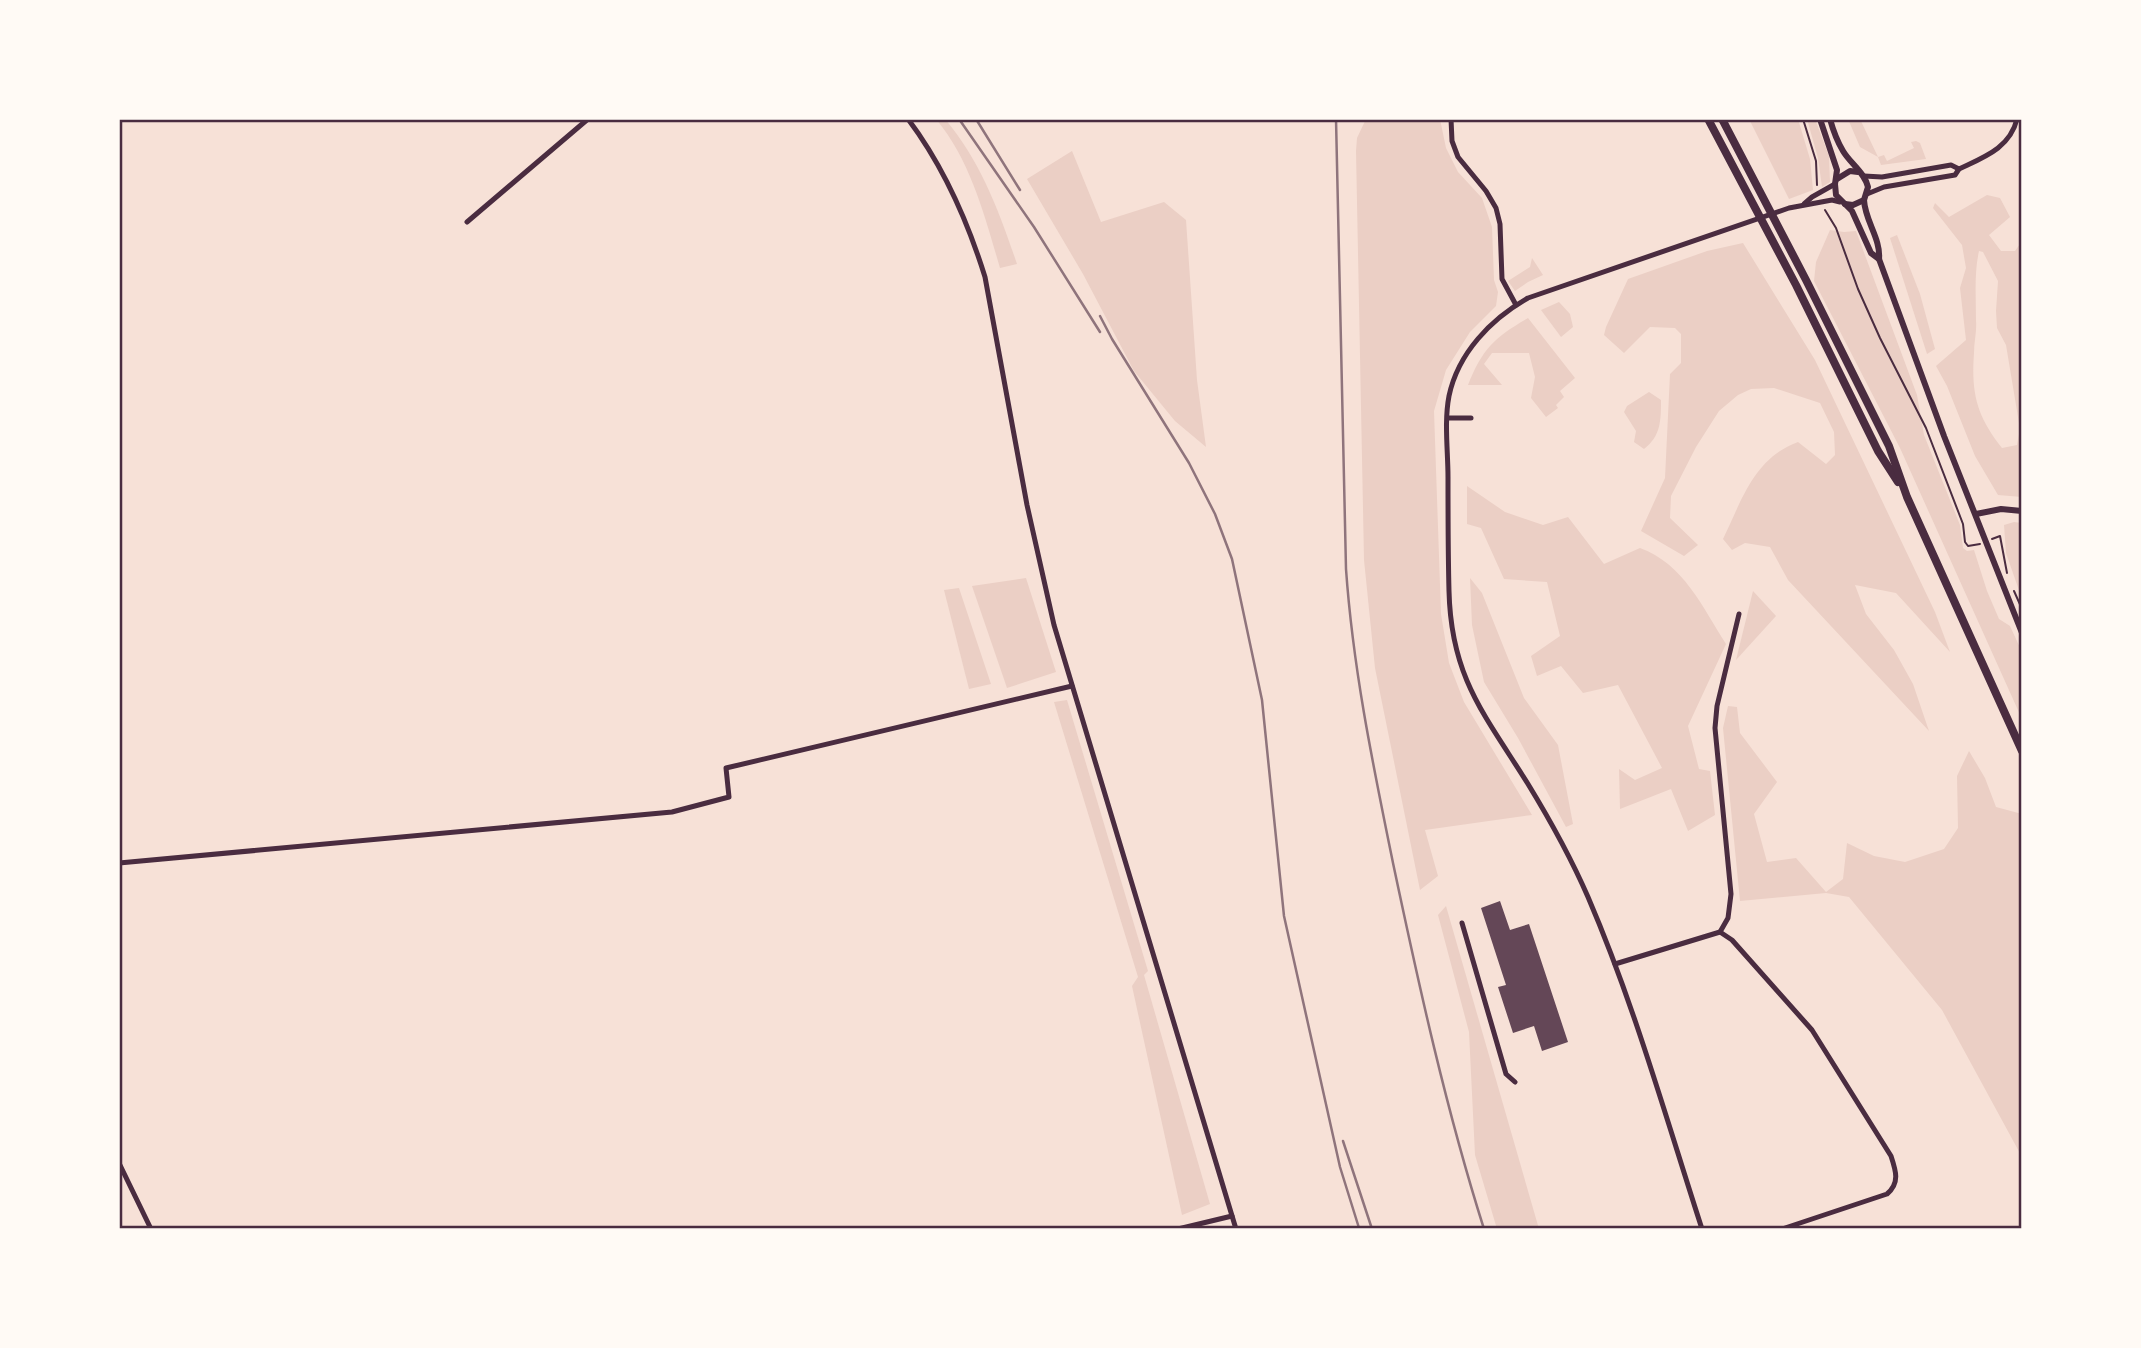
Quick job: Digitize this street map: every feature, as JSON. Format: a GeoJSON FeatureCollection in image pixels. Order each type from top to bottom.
{"type":"FeatureCollection","features":[{"type":"Feature","properties":{"kind":"highway"},"geometry":{"type":"LineString","coordinates":[[1708,119],[1796,285],[1878,451],[1907,497]]}},
{"type":"Feature","properties":{"kind":"highway"},"geometry":{"type":"LineString","coordinates":[[1722,119],[1884,435],[1907,497],[2022,751]]}},
{"type":"Feature","properties":{"kind":"street"},"geometry":{"type":"LineString","coordinates":[[467,222],[588,119]]}},
{"type":"Feature","properties":{"kind":"street"},"geometry":{"type":"LineString","coordinates":[[908,119],[948,182],[974,240],[985,276],[1043,583],[1236,1229]]}},
{"type":"Feature","properties":{"kind":"street"},"geometry":{"type":"LineString","coordinates":[[1451,119],[1452,141],[1458,157],[1486,191],[1496,208],[1500,224],[1502,279],[1516,305]]}},
{"type":"Feature","properties":{"kind":"street"},"geometry":{"type":"LineString","coordinates":[[1820,119],[1837,170],[1836,195],[1852,211],[1871,253],[1878,260],[2022,633]]}},
{"type":"Feature","properties":{"kind":"street"},"geometry":{"type":"LineString","coordinates":[[1830,119],[1842,149],[1868,187],[1867,216],[1880,250],[1878,260]]}},
{"type":"Feature","properties":{"kind":"street"},"geometry":{"type":"LineString","coordinates":[[1702,1229],[1615,964],[1575,869],[1528,785],[1474,698],[1457,658],[1449,610],[1449,396],[1459,368],[1469,351],[1500,316],[1516,305],[1547,290],[1789,208],[1832,200],[1853,205],[1884,187],[1949,178],[1959,169],[2003,145],[2014,132],[2017,119]]}},
{"type":"Feature","properties":{"kind":"street"},"geometry":{"type":"LineString","coordinates":[[1804,204],[1850,172],[1882,177],[1951,165],[1959,169]]}},
{"type":"Feature","properties":{"kind":"street"},"geometry":{"type":"LineString","coordinates":[[1448,418],[1471,418]]}},
{"type":"Feature","properties":{"kind":"street"},"geometry":{"type":"LineString","coordinates":[[1976,514],[2001,509],[2022,511]]}},
{"type":"Feature","properties":{"kind":"street"},"geometry":{"type":"LineString","coordinates":[[1615,964],[1720,932],[1728,918],[1731,894],[1715,728],[1721,683],[1739,614]]}},
{"type":"Feature","properties":{"kind":"street"},"geometry":{"type":"LineString","coordinates":[[119,863],[672,811],[729,797],[726,768],[1072,686]]}},
{"type":"Feature","properties":{"kind":"street"},"geometry":{"type":"LineString","coordinates":[[1462,923],[1506,1074],[1515,1082]]}},
{"type":"Feature","properties":{"kind":"street"},"geometry":{"type":"LineString","coordinates":[[1720,932],[1732,940],[1812,1030],[1891,1156],[1897,1176],[1894,1188],[1886,1195],[1782,1229]]}},
{"type":"Feature","properties":{"kind":"street"},"geometry":{"type":"LineString","coordinates":[[119,1163],[151,1229]]}},
{"type":"Feature","properties":{"kind":"street"},"geometry":{"type":"LineString","coordinates":[[1178,1229],[1232,1216]]}},
{"type":"Feature","properties":{"kind":"path"},"geometry":{"type":"LineString","coordinates":[[1803,119],[1815,161],[1818,189]]}},
{"type":"Feature","properties":{"kind":"path"},"geometry":{"type":"LineString","coordinates":[[1824,205],[1836,228],[1858,289],[1880,338],[1926,428],[1963,524],[1965,542],[1968,546],[2000,536],[2007,572]]}},
{"type":"Feature","properties":{"kind":"path"},"geometry":{"type":"LineString","coordinates":[[2012,585],[2022,609]]}},
{"type":"Feature","properties":{"kind":"shaded area"},"geometry":{"type":"Polygon","coordinates":[[[936,119],[945,119],[969,152],[996,206],[1017,264],[1000,268],[968,171],[936,119]]]}},
{"type":"Feature","properties":{"kind":"shaded area"},"geometry":{"type":"Polygon","coordinates":[[[1366,119],[1440,119],[1446,148],[1458,172],[1482,198],[1492,227],[1494,280],[1498,292],[1496,306],[1470,332],[1446,370],[1434,411],[1441,614],[1449,663],[1464,702],[1532,815],[1425,830],[1438,876],[1420,890],[1375,668],[1364,560],[1356,151],[1357,138],[1366,119]]]}},
{"type":"Feature","properties":{"kind":"shaded area"},"geometry":{"type":"Polygon","coordinates":[[[1749,119],[1798,119],[1810,159],[1813,190],[1789,199],[1749,119]]]}},
{"type":"Feature","properties":{"kind":"shaded area"},"geometry":{"type":"Polygon","coordinates":[[[1807,119],[1815,119],[1829,156],[1830,182],[1822,187],[1818,158],[1807,119]]]}},
{"type":"Feature","properties":{"kind":"shaded area"},"geometry":{"type":"Polygon","coordinates":[[[1848,119],[1860,119],[1878,157],[1860,147],[1848,119]]]}},
{"type":"Feature","properties":{"kind":"shaded area"},"geometry":{"type":"Polygon","coordinates":[[[1916,141],[1920,143],[1926,159],[1881,165],[1878,157],[1884,155],[1887,161],[1914,148],[1911,142],[1916,141]]]}},
{"type":"Feature","properties":{"kind":"shaded area"},"geometry":{"type":"Polygon","coordinates":[[[1072,151],[1101,222],[1164,202],[1186,220],[1197,380],[1206,447],[1175,421],[1134,371],[1083,274],[1027,179],[1072,151]]]}},
{"type":"Feature","properties":{"kind":"shaded area"},"geometry":{"type":"Polygon","coordinates":[[[1987,195],[2000,198],[2010,217],[1989,235],[2001,251],[2015,251],[2022,241],[2022,497],[1998,495],[1975,456],[1947,386],[1936,366],[1966,340],[1960,288],[1966,268],[1962,245],[1933,208],[1935,203],[1949,217],[1987,195]],[[1979,251],[1976,268],[1975,393],[1981,415],[2002,448],[2017,445],[2020,429],[2006,345],[1997,328],[1998,281],[1983,252],[1979,251]]]}},
{"type":"Feature","properties":{"kind":"shaded area"},"geometry":{"type":"Polygon","coordinates":[[[1830,230],[1856,231],[1917,395],[1924,435],[1960,525],[1963,548],[1967,551],[1974,550],[1999,619],[2010,626],[2022,652],[2022,719],[1900,448],[1814,281],[1816,262],[1830,230]]]}},
{"type":"Feature","properties":{"kind":"shaded area"},"geometry":{"type":"Polygon","coordinates":[[[1897,235],[1920,294],[1935,349],[1927,354],[1890,238],[1897,235]]]}},
{"type":"Feature","properties":{"kind":"shaded area"},"geometry":{"type":"Polygon","coordinates":[[[1743,243],[1815,360],[1935,612],[1950,652],[1896,593],[1855,585],[1866,614],[1894,650],[1913,684],[1929,731],[1788,580],[1770,547],[1745,543],[1732,550],[1723,539],[1743,495],[1770,458],[1798,442],[1826,464],[1835,455],[1834,432],[1820,403],[1774,388],[1751,389],[1738,395],[1719,411],[1696,447],[1671,496],[1670,518],[1698,545],[1684,556],[1641,531],[1665,478],[1670,374],[1681,363],[1681,334],[1675,328],[1650,327],[1624,353],[1604,335],[1606,327],[1628,279],[1707,251],[1743,243]]]}},
{"type":"Feature","properties":{"kind":"shaded area"},"geometry":{"type":"Polygon","coordinates":[[[1532,258],[1543,275],[1515,291],[1508,281],[1530,267],[1532,258]]]}},
{"type":"Feature","properties":{"kind":"shaded area"},"geometry":{"type":"Polygon","coordinates":[[[1559,302],[1570,314],[1573,327],[1561,337],[1541,310],[1559,302]]]}},
{"type":"Feature","properties":{"kind":"shaded area"},"geometry":{"type":"Polygon","coordinates":[[[1528,318],[1575,378],[1560,391],[1564,397],[1556,405],[1558,408],[1546,417],[1531,398],[1535,377],[1529,353],[1492,353],[1484,364],[1502,385],[1468,385],[1491,345],[1528,318]]]}},
{"type":"Feature","properties":{"kind":"shaded area"},"geometry":{"type":"Polygon","coordinates":[[[1649,392],[1661,400],[1661,414],[1657,433],[1644,449],[1634,442],[1636,431],[1624,412],[1627,406],[1649,392]]]}},
{"type":"Feature","properties":{"kind":"shaded area"},"geometry":{"type":"Polygon","coordinates":[[[1467,486],[1505,512],[1543,525],[1568,517],[1604,564],[1640,548],[1669,565],[1691,588],[1726,644],[1688,726],[1699,769],[1710,771],[1715,815],[1688,831],[1671,789],[1620,809],[1619,769],[1635,780],[1662,768],[1618,685],[1583,693],[1561,666],[1537,676],[1531,656],[1560,636],[1547,582],[1504,579],[1481,528],[1467,524],[1467,486]]]}},
{"type":"Feature","properties":{"kind":"shaded area"},"geometry":{"type":"Polygon","coordinates":[[[2022,523],[2022,599],[2006,553],[2004,525],[2022,523]]]}},
{"type":"Feature","properties":{"kind":"shaded area"},"geometry":{"type":"Polygon","coordinates":[[[1026,578],[1056,672],[1007,688],[972,586],[1026,578]]]}},
{"type":"Feature","properties":{"kind":"shaded area"},"geometry":{"type":"Polygon","coordinates":[[[1470,578],[1482,593],[1524,698],[1558,745],[1573,824],[1566,827],[1484,682],[1472,625],[1470,578]]]}},
{"type":"Feature","properties":{"kind":"shaded area"},"geometry":{"type":"Polygon","coordinates":[[[959,588],[991,684],[969,689],[944,590],[959,588]]]}},
{"type":"Feature","properties":{"kind":"shaded area"},"geometry":{"type":"Polygon","coordinates":[[[1753,591],[1776,616],[1736,660],[1753,591]]]}},
{"type":"Feature","properties":{"kind":"shaded area"},"geometry":{"type":"Polygon","coordinates":[[[1067,700],[1148,971],[1144,975],[1210,1204],[1182,1215],[1132,986],[1138,977],[1054,702],[1067,700]]]}},
{"type":"Feature","properties":{"kind":"shaded area"},"geometry":{"type":"Polygon","coordinates":[[[1728,706],[1737,707],[1740,733],[1777,782],[1754,814],[1767,862],[1796,858],[1826,892],[1843,879],[1847,843],[1874,856],[1905,862],[1944,849],[1958,828],[1957,776],[1969,751],[1985,778],[1996,807],[2022,814],[2022,1157],[1942,1010],[1849,897],[1826,893],[1740,901],[1723,728],[1728,706]]]}},
{"type":"Feature","properties":{"kind":"shaded area"},"geometry":{"type":"Polygon","coordinates":[[[1446,906],[1539,1229],[1497,1229],[1475,1155],[1469,1032],[1438,915],[1446,906]]]}},
{"type":"Feature","properties":{"kind":"building"},"geometry":{"type":"Polygon","coordinates":[[[1500,901],[1510,930],[1529,924],[1568,1042],[1542,1051],[1534,1026],[1513,1033],[1498,987],[1506,985],[1481,908],[1500,901]]]}},
{"type":"Feature","properties":{"kind":"railway"},"geometry":{"type":"LineString","coordinates":[[959,119],[1034,227],[1100,332]]}},
{"type":"Feature","properties":{"kind":"railway"},"geometry":{"type":"LineString","coordinates":[[976,119],[1020,190]]}},
{"type":"Feature","properties":{"kind":"railway"},"geometry":{"type":"LineString","coordinates":[[1336,119],[1346,569],[1353,643],[1371,753],[1413,955],[1445,1093],[1484,1229]]}},
{"type":"Feature","properties":{"kind":"railway"},"geometry":{"type":"LineString","coordinates":[[1100,316],[1189,463],[1215,514],[1232,559],[1262,700],[1284,916],[1340,1167],[1359,1228]]}},
{"type":"Feature","properties":{"kind":"railway"},"geometry":{"type":"LineString","coordinates":[[1343,1141],[1372,1229]]}}]}
